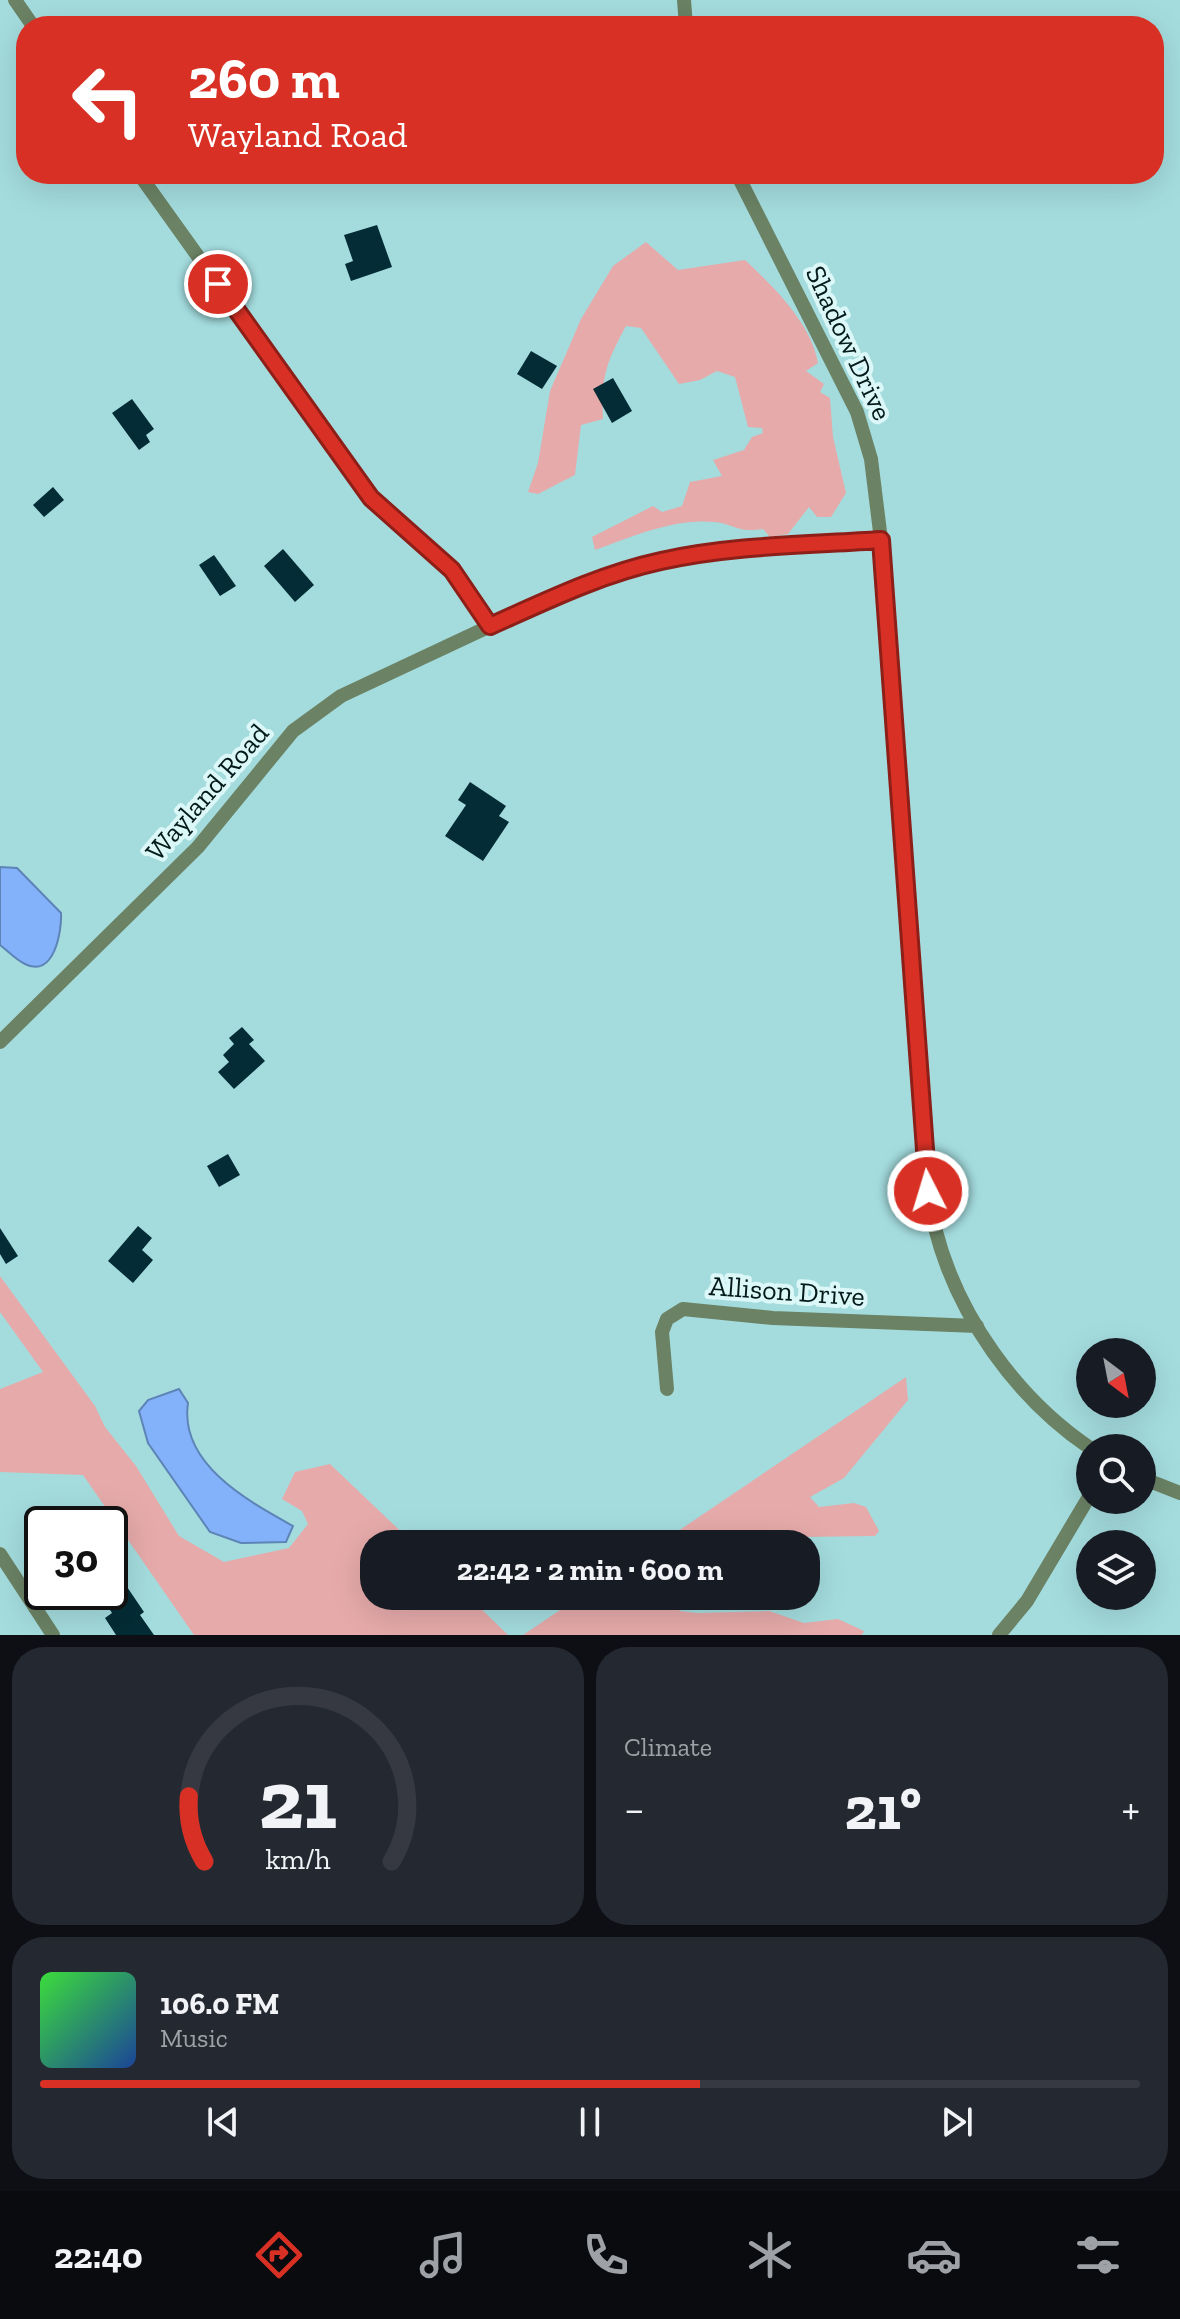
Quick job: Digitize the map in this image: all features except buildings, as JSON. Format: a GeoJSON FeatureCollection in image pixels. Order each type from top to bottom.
{"type":"FeatureCollection","features":[{"type":"Feature","properties":{"kind":"street"},"geometry":{"type":"LineString","coordinates":[[146,184],[371,498],[452,570],[490,626]]}},
{"type":"Feature","properties":{"kind":"street","name":"Shadow Drive"},"geometry":{"type":"LineString","coordinates":[[742,184],[857,412],[871,459],[881,540],[928,1191],[945,1259],[977,1326],[1020,1386],[1047,1414],[1076,1437]]}},
{"type":"Feature","properties":{"kind":"street","name":"Wayland Road"},"geometry":{"type":"LineString","coordinates":[[0,1042],[198,847],[293,731],[341,696],[563,592],[661,561],[707,553],[881,540]]}},
{"type":"Feature","properties":{"kind":"street","name":"Allison Drive"},"geometry":{"type":"LineString","coordinates":[[667,1389],[662,1332],[667,1319],[683,1309],[818,1321],[977,1326]]}},
{"type":"Feature","properties":{"kind":"street"},"geometry":{"type":"LineString","coordinates":[[1156,1484],[1180,1493]]}},
{"type":"Feature","properties":{"kind":"street"},"geometry":{"type":"LineString","coordinates":[[999,1635],[1027,1601],[1079,1514]]}},
{"type":"Feature","properties":{"kind":"street"},"geometry":{"type":"LineString","coordinates":[[0,1554],[53,1635]]}},
{"type":"Feature","properties":{"kind":"shaded area"},"geometry":{"type":"Polygon","coordinates":[[[646,242],[678,270],[745,260],[779,294],[799,320],[808,334],[818,363],[806,371],[824,384],[820,392],[830,398],[833,437],[846,493],[831,517],[817,517],[809,507],[788,534],[770,537],[763,529],[741,529],[714,522],[684,523],[595,550],[592,537],[653,506],[662,512],[682,506],[690,482],[722,476],[713,460],[744,450],[752,437],[763,433],[762,428],[748,427],[735,377],[717,371],[700,380],[679,384],[641,328],[626,326],[606,371],[603,419],[581,425],[575,475],[538,494],[528,492],[538,463],[550,391],[581,319],[613,266],[646,242]]]}},
{"type":"Feature","properties":{"kind":"shaded area"},"geometry":{"type":"Polygon","coordinates":[[[0,1276],[95,1406],[105,1427],[136,1466],[179,1536],[224,1562],[289,1548],[308,1524],[302,1511],[282,1499],[295,1472],[330,1464],[399,1530],[360,1530],[360,1610],[482,1610],[508,1635],[194,1635],[128,1540],[128,1506],[105,1506],[83,1475],[0,1472],[0,1389],[43,1372],[0,1312],[0,1276]]]}},
{"type":"Feature","properties":{"kind":"shaded area"},"geometry":{"type":"Polygon","coordinates":[[[906,1377],[908,1400],[844,1478],[810,1497],[819,1507],[854,1503],[866,1507],[879,1531],[875,1536],[820,1537],[820,1530],[680,1530],[906,1377]]]}},
{"type":"Feature","properties":{"kind":"shaded area"},"geometry":{"type":"Polygon","coordinates":[[[560,1610],[769,1611],[804,1623],[838,1619],[864,1631],[862,1635],[523,1635],[560,1610]]]}},
{"type":"Feature","properties":{"kind":"water"},"geometry":{"type":"Polygon","coordinates":[[[0,867],[17,868],[61,913],[58,941],[43,965],[35,967],[25,964],[0,945],[0,867]]]}},
{"type":"Feature","properties":{"kind":"water"},"geometry":{"type":"Polygon","coordinates":[[[179,1389],[188,1403],[188,1425],[194,1444],[205,1462],[238,1492],[293,1526],[286,1542],[241,1543],[210,1532],[148,1443],[139,1411],[148,1400],[179,1389]]]}},
{"type":"Feature","properties":{"kind":"route"},"geometry":{"type":"LineString","coordinates":[[218,284],[371,498],[452,570],[464,583],[490,626],[563,592],[661,561],[707,553],[881,540],[928,1191]]}}]}
